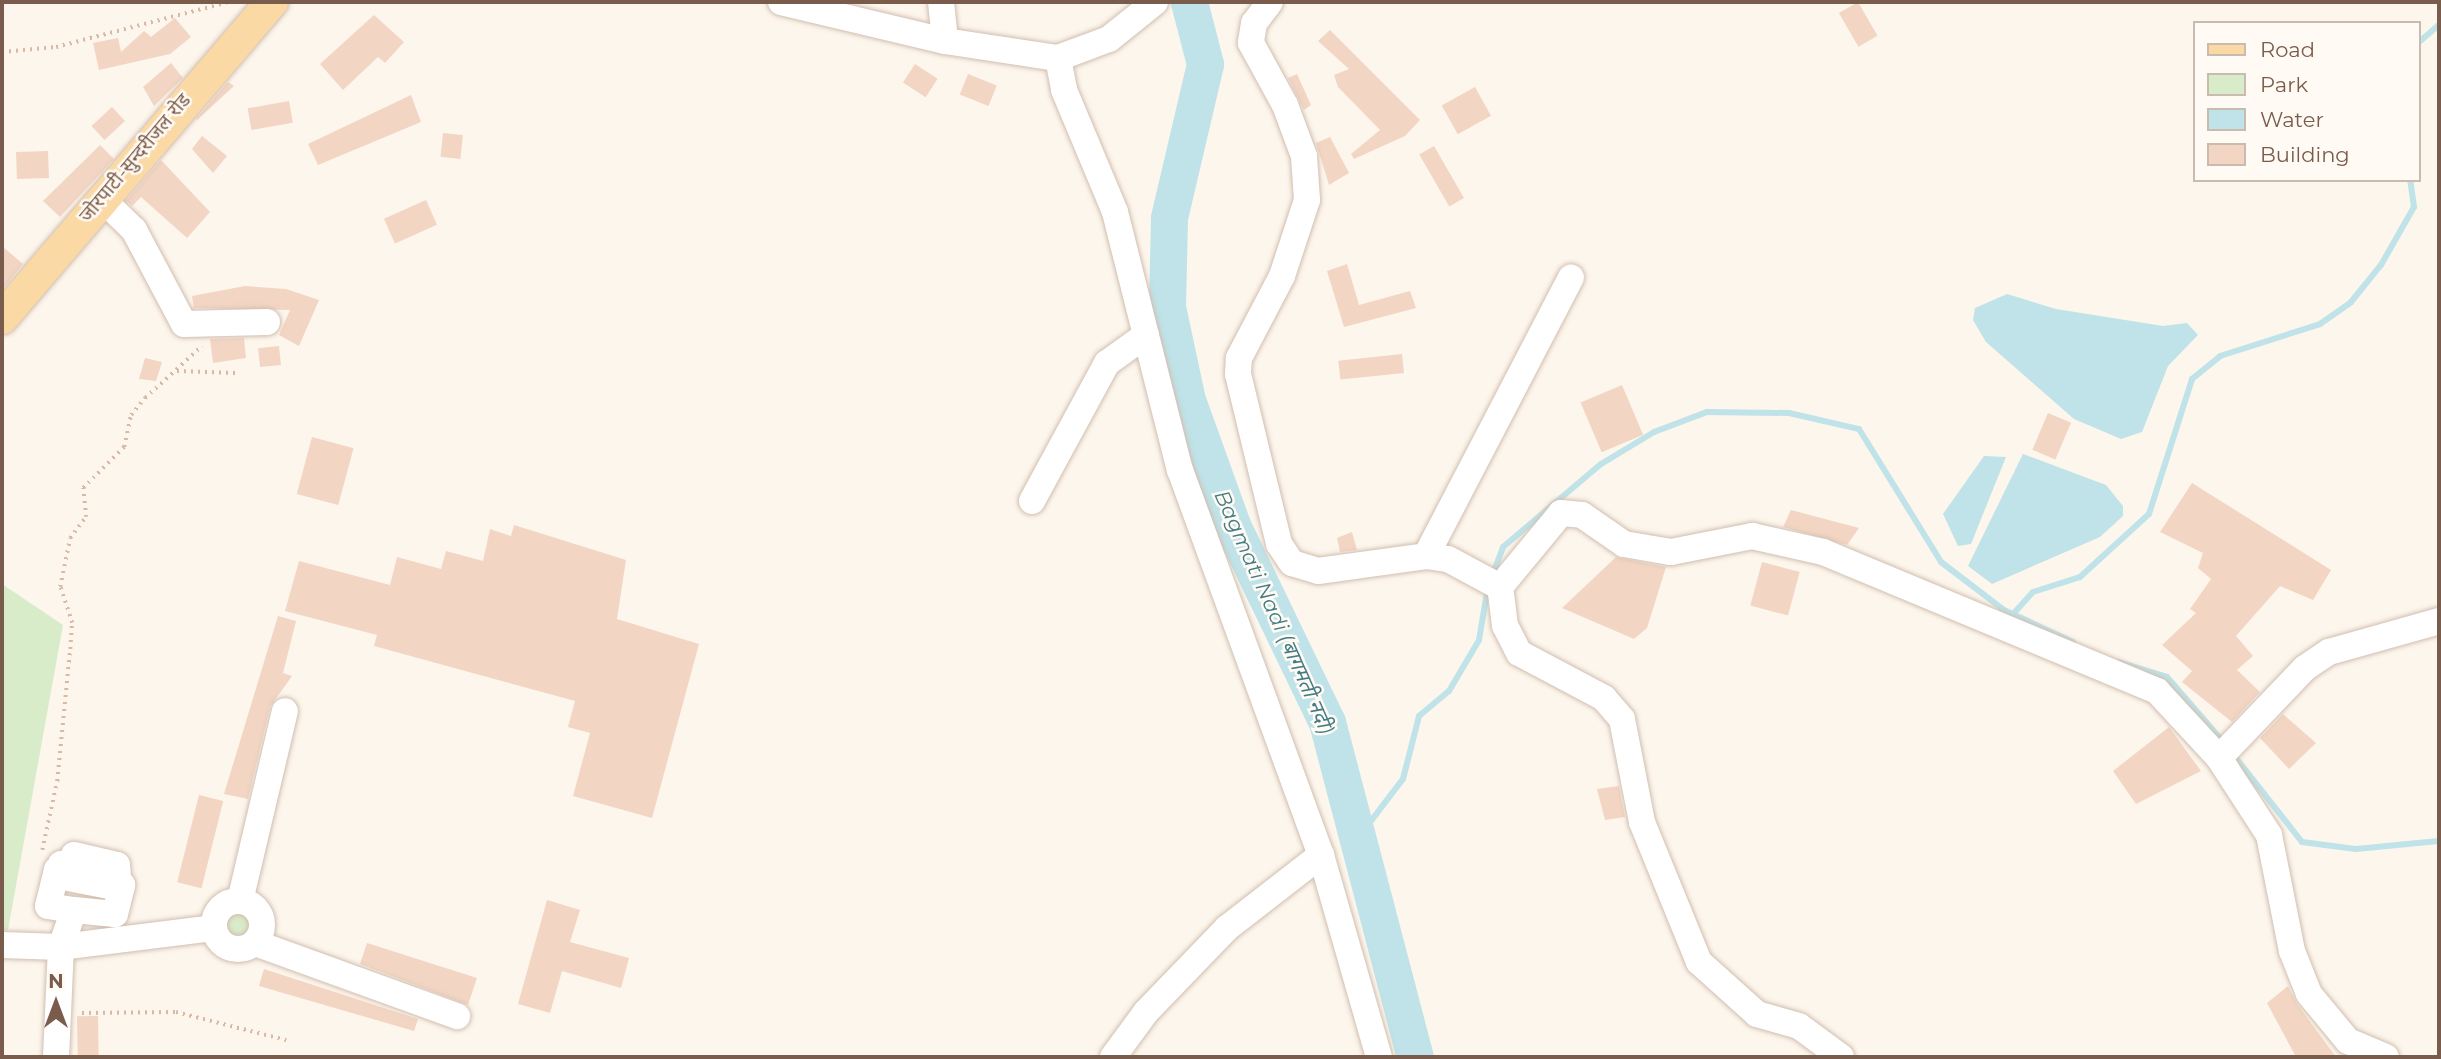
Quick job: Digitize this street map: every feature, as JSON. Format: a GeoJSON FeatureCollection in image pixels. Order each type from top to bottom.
{"type":"FeatureCollection","features":[{"type":"Feature","properties":{"kind":"main road","name":"जोरपाटी-सुन्दरीजल रोड"},"geometry":{"type":"LineString","coordinates":[[2,318],[101,198],[272,2]]}},
{"type":"Feature","properties":{"kind":"street"},"geometry":{"type":"LineString","coordinates":[[781,2],[946,41],[1058,58],[1147,10]]}},
{"type":"Feature","properties":{"kind":"street"},"geometry":{"type":"LineString","coordinates":[[941,2],[946,41]]}},
{"type":"Feature","properties":{"kind":"street"},"geometry":{"type":"LineString","coordinates":[[1270,2],[1254,23],[1251,43],[1299,143],[1307,200],[1282,276],[1239,358],[1272,520],[1293,563],[1318,571],[1426,556],[1448,559],[1500,587]]}},
{"type":"Feature","properties":{"kind":"street"},"geometry":{"type":"LineString","coordinates":[[1058,58],[1064,90],[1115,212],[1180,470],[1321,855],[1379,1057]]}},
{"type":"Feature","properties":{"kind":"street"},"geometry":{"type":"LineString","coordinates":[[101,198],[134,230],[184,324],[267,322]]}},
{"type":"Feature","properties":{"kind":"street"},"geometry":{"type":"LineString","coordinates":[[1426,556],[1571,278]]}},
{"type":"Feature","properties":{"kind":"street"},"geometry":{"type":"LineString","coordinates":[[1032,501],[1107,363],[1146,335]]}},
{"type":"Feature","properties":{"kind":"street"},"geometry":{"type":"LineString","coordinates":[[1841,1057],[1799,1026],[1757,1014],[1699,962],[1642,822],[1622,719],[1604,698],[1519,653],[1505,626],[1500,587],[1561,513],[1582,515],[1624,544],[1671,552],[1752,536],[1823,552],[2157,691],[2219,758],[2269,835],[2292,951],[2309,995],[2348,1041],[2386,1057]]}},
{"type":"Feature","properties":{"kind":"street"},"geometry":{"type":"LineString","coordinates":[[2219,758],[2305,668],[2329,652],[2439,621]]}},
{"type":"Feature","properties":{"kind":"street"},"geometry":{"type":"LineString","coordinates":[[240,901],[285,711]]}},
{"type":"Feature","properties":{"kind":"street"},"geometry":{"type":"LineString","coordinates":[[1113,1057],[1146,1012],[1227,928],[1321,855]]}},
{"type":"Feature","properties":{"kind":"street"},"geometry":{"type":"LineString","coordinates":[[214,928],[220,908],[240,901],[255,907],[263,921],[255,943]]}},
{"type":"Feature","properties":{"kind":"street"},"geometry":{"type":"LineString","coordinates":[[56,1057],[54,1014],[61,947],[84,904]]}},
{"type":"Feature","properties":{"kind":"street"},"geometry":{"type":"LineString","coordinates":[[214,928],[234,949],[255,943],[457,1016]]}},
{"type":"Feature","properties":{"kind":"street"},"geometry":{"type":"LineString","coordinates":[[2,945],[61,947],[214,928]]}},
{"type":"Feature","properties":{"kind":"path"},"geometry":{"type":"LineString","coordinates":[[2,52],[56,47],[229,2]]}},
{"type":"Feature","properties":{"kind":"path"},"geometry":{"type":"LineString","coordinates":[[50,863],[72,623],[60,587],[70,538],[86,517],[83,488],[124,447],[131,415],[207,340]]}},
{"type":"Feature","properties":{"kind":"path"},"geometry":{"type":"LineString","coordinates":[[175,371],[236,373]]}},
{"type":"Feature","properties":{"kind":"path"},"geometry":{"type":"LineString","coordinates":[[54,1014],[176,1012],[286,1040]]}},
{"type":"Feature","properties":{"kind":"green space"},"geometry":{"type":"Polygon","coordinates":[[[2,584],[63,625],[8,930],[2,930],[2,584]]]}},
{"type":"Feature","properties":{"kind":"green space"},"geometry":{"type":"Polygon","coordinates":[[[239,907],[252,912],[257,925],[252,938],[239,943],[226,938],[221,925],[226,912],[239,907]]]}},
{"type":"Feature","properties":{"kind":"water"},"geometry":{"type":"Polygon","coordinates":[[[2007,294],[2056,309],[2163,326],[2187,323],[2198,335],[2168,366],[2142,432],[2121,439],[2074,419],[1986,342],[1973,320],[1975,308],[2007,294]]]}},
{"type":"Feature","properties":{"kind":"water"},"geometry":{"type":"Polygon","coordinates":[[[2023,454],[2106,485],[2123,506],[2123,516],[2100,537],[1992,584],[1968,566],[2023,454]]]}},
{"type":"Feature","properties":{"kind":"water"},"geometry":{"type":"Polygon","coordinates":[[[1984,456],[2006,457],[1971,544],[1958,546],[1943,514],[1984,456]]]}},
{"type":"Feature","properties":{"kind":"building"},"geometry":{"type":"Polygon","coordinates":[[[1858,2],[1878,36],[1858,47],[1839,13],[1858,2]]]}},
{"type":"Feature","properties":{"kind":"building"},"geometry":{"type":"Polygon","coordinates":[[[374,15],[404,42],[385,63],[378,57],[343,90],[320,64],[374,15]]]}},
{"type":"Feature","properties":{"kind":"building"},"geometry":{"type":"Polygon","coordinates":[[[175,18],[191,37],[170,54],[99,70],[93,43],[118,38],[121,52],[144,31],[151,37],[175,18]]]}},
{"type":"Feature","properties":{"kind":"building"},"geometry":{"type":"Polygon","coordinates":[[[1330,30],[1420,120],[1405,136],[1354,159],[1351,154],[1380,130],[1338,87],[1334,75],[1349,69],[1318,41],[1330,30]]]}},
{"type":"Feature","properties":{"kind":"building"},"geometry":{"type":"Polygon","coordinates":[[[171,63],[183,78],[154,106],[143,87],[171,63]]]}},
{"type":"Feature","properties":{"kind":"building"},"geometry":{"type":"Polygon","coordinates":[[[915,64],[938,79],[926,97],[903,82],[915,64]]]}},
{"type":"Feature","properties":{"kind":"building"},"geometry":{"type":"Polygon","coordinates":[[[968,74],[997,86],[989,106],[960,94],[968,74]]]}},
{"type":"Feature","properties":{"kind":"building"},"geometry":{"type":"Polygon","coordinates":[[[1297,74],[1311,105],[1304,110],[1288,78],[1297,74]]]}},
{"type":"Feature","properties":{"kind":"building"},"geometry":{"type":"Polygon","coordinates":[[[228,82],[234,86],[197,120],[196,119],[228,82]]]}},
{"type":"Feature","properties":{"kind":"building"},"geometry":{"type":"Polygon","coordinates":[[[1475,87],[1491,116],[1458,134],[1442,105],[1475,87]]]}},
{"type":"Feature","properties":{"kind":"building"},"geometry":{"type":"Polygon","coordinates":[[[411,95],[421,122],[318,165],[308,144],[411,95]]]}},
{"type":"Feature","properties":{"kind":"building"},"geometry":{"type":"Polygon","coordinates":[[[289,101],[293,123],[251,130],[248,108],[289,101]]]}},
{"type":"Feature","properties":{"kind":"building"},"geometry":{"type":"Polygon","coordinates":[[[112,107],[125,121],[104,140],[92,126],[112,107]]]}},
{"type":"Feature","properties":{"kind":"building"},"geometry":{"type":"Polygon","coordinates":[[[443,133],[463,135],[460,159],[440,157],[443,133]]]}},
{"type":"Feature","properties":{"kind":"building"},"geometry":{"type":"Polygon","coordinates":[[[202,136],[227,156],[213,173],[192,149],[202,136]]]}},
{"type":"Feature","properties":{"kind":"building"},"geometry":{"type":"Polygon","coordinates":[[[1330,137],[1349,173],[1329,185],[1316,143],[1330,137]]]}},
{"type":"Feature","properties":{"kind":"building"},"geometry":{"type":"Polygon","coordinates":[[[100,145],[114,159],[60,217],[43,201],[100,145]]]}},
{"type":"Feature","properties":{"kind":"building"},"geometry":{"type":"Polygon","coordinates":[[[1434,146],[1464,198],[1449,206],[1419,154],[1434,146]]]}},
{"type":"Feature","properties":{"kind":"building"},"geometry":{"type":"Polygon","coordinates":[[[48,151],[49,178],[17,179],[16,152],[48,151]]]}},
{"type":"Feature","properties":{"kind":"building"},"geometry":{"type":"Polygon","coordinates":[[[161,160],[210,212],[187,238],[141,197],[132,206],[126,201],[161,160]]]}},
{"type":"Feature","properties":{"kind":"building"},"geometry":{"type":"Polygon","coordinates":[[[426,200],[437,225],[395,243],[384,219],[426,200]]]}},
{"type":"Feature","properties":{"kind":"building"},"geometry":{"type":"Polygon","coordinates":[[[2,246],[23,264],[2,290],[2,246]]]}},
{"type":"Feature","properties":{"kind":"building"},"geometry":{"type":"Polygon","coordinates":[[[1347,264],[1359,305],[1410,291],[1416,308],[1344,327],[1327,271],[1347,264]]]}},
{"type":"Feature","properties":{"kind":"building"},"geometry":{"type":"Polygon","coordinates":[[[245,286],[286,289],[319,300],[299,346],[279,335],[290,310],[194,308],[192,296],[245,286]]]}},
{"type":"Feature","properties":{"kind":"building"},"geometry":{"type":"Polygon","coordinates":[[[244,338],[246,358],[213,363],[210,339],[244,338]]]}},
{"type":"Feature","properties":{"kind":"building"},"geometry":{"type":"Polygon","coordinates":[[[279,346],[281,365],[260,367],[258,348],[279,346]]]}},
{"type":"Feature","properties":{"kind":"building"},"geometry":{"type":"Polygon","coordinates":[[[1402,354],[1404,373],[1340,380],[1338,361],[1402,354]]]}},
{"type":"Feature","properties":{"kind":"building"},"geometry":{"type":"Polygon","coordinates":[[[145,358],[162,362],[156,381],[139,379],[145,358]]]}},
{"type":"Feature","properties":{"kind":"building"},"geometry":{"type":"Polygon","coordinates":[[[1622,385],[1643,435],[1602,452],[1581,403],[1622,385]]]}},
{"type":"Feature","properties":{"kind":"building"},"geometry":{"type":"Polygon","coordinates":[[[2048,413],[2071,423],[2055,460],[2032,450],[2048,413]]]}},
{"type":"Feature","properties":{"kind":"building"},"geometry":{"type":"Polygon","coordinates":[[[312,437],[354,448],[338,505],[297,494],[312,437]]]}},
{"type":"Feature","properties":{"kind":"building"},"geometry":{"type":"Polygon","coordinates":[[[2192,483],[2331,570],[2313,600],[2280,586],[2236,636],[2253,656],[2237,670],[2260,692],[2232,722],[2182,682],[2192,671],[2162,645],[2196,613],[2190,609],[2211,579],[2198,568],[2203,553],[2160,532],[2192,483]]]}},
{"type":"Feature","properties":{"kind":"building"},"geometry":{"type":"Polygon","coordinates":[[[1791,510],[1859,528],[1847,545],[1783,527],[1791,510]]]}},
{"type":"Feature","properties":{"kind":"building"},"geometry":{"type":"Polygon","coordinates":[[[514,525],[626,560],[617,619],[699,644],[652,818],[573,796],[590,733],[568,727],[575,701],[374,646],[377,635],[285,611],[299,561],[390,585],[397,557],[441,569],[446,551],[483,561],[490,529],[511,536],[514,525]]]}},
{"type":"Feature","properties":{"kind":"building"},"geometry":{"type":"Polygon","coordinates":[[[1352,532],[1357,550],[1340,552],[1337,538],[1352,532]]]}},
{"type":"Feature","properties":{"kind":"building"},"geometry":{"type":"Polygon","coordinates":[[[1616,557],[1666,567],[1647,628],[1634,639],[1562,608],[1616,557]]]}},
{"type":"Feature","properties":{"kind":"building"},"geometry":{"type":"Polygon","coordinates":[[[1762,562],[1800,572],[1788,616],[1750,605],[1762,562]]]}},
{"type":"Feature","properties":{"kind":"building"},"geometry":{"type":"Polygon","coordinates":[[[278,616],[296,621],[283,673],[292,676],[270,707],[248,799],[224,794],[278,616]]]}},
{"type":"Feature","properties":{"kind":"building"},"geometry":{"type":"Polygon","coordinates":[[[2283,714],[2316,743],[2289,769],[2260,738],[2283,714]]]}},
{"type":"Feature","properties":{"kind":"building"},"geometry":{"type":"Polygon","coordinates":[[[2169,727],[2201,771],[2136,804],[2113,771],[2169,727]]]}},
{"type":"Feature","properties":{"kind":"building"},"geometry":{"type":"Polygon","coordinates":[[[1619,786],[1625,817],[1605,820],[1597,789],[1619,786]]]}},
{"type":"Feature","properties":{"kind":"building"},"geometry":{"type":"Polygon","coordinates":[[[199,795],[223,801],[201,888],[177,882],[199,795]]]}},
{"type":"Feature","properties":{"kind":"building"},"geometry":{"type":"Polygon","coordinates":[[[547,900],[580,910],[570,942],[629,958],[621,988],[562,971],[550,1013],[518,1004],[547,900]]]}},
{"type":"Feature","properties":{"kind":"building"},"geometry":{"type":"Polygon","coordinates":[[[367,943],[477,978],[468,1005],[360,964],[367,943]]]}},
{"type":"Feature","properties":{"kind":"building"},"geometry":{"type":"Polygon","coordinates":[[[264,969],[418,1019],[414,1031],[259,986],[264,969]]]}},
{"type":"Feature","properties":{"kind":"building"},"geometry":{"type":"Polygon","coordinates":[[[2288,986],[2297,1004],[2336,1057],[2296,1057],[2267,1003],[2288,986]]]}},
{"type":"Feature","properties":{"kind":"building"},"geometry":{"type":"Polygon","coordinates":[[[77,1016],[98,1016],[99,1057],[78,1057],[77,1016]]]}},
{"type":"Feature","properties":{"kind":"waterway","name":"Bagmati Nadi (बागमती नदी)"},"geometry":{"type":"LineString","coordinates":[[1189,2],[1205,64],[1169,218],[1167,307],[1187,400],[1232,525],[1327,722],[1415,1057]]}},
{"type":"Feature","properties":{"kind":"waterway"},"geometry":{"type":"LineString","coordinates":[[2420,41],[2439,25]]}},
{"type":"Feature","properties":{"kind":"waterway"},"geometry":{"type":"LineString","coordinates":[[2014,613],[2033,592],[2080,577],[2149,514],[2192,379],[2220,356],[2320,324],[2351,302],[2381,265],[2414,207],[2410,182]]}},
{"type":"Feature","properties":{"kind":"waterway"},"geometry":{"type":"LineString","coordinates":[[1492,576],[1503,547],[1601,464],[1654,432],[1707,412],[1789,413],[1859,429],[1941,562],[2004,610],[2073,642]]}},
{"type":"Feature","properties":{"kind":"waterway"},"geometry":{"type":"LineString","coordinates":[[1358,838],[1403,779],[1419,716],[1449,691],[1479,640],[1488,586]]}},
{"type":"Feature","properties":{"kind":"waterway"},"geometry":{"type":"LineString","coordinates":[[2119,662],[2167,677],[2225,744]]}},
{"type":"Feature","properties":{"kind":"waterway"},"geometry":{"type":"LineString","coordinates":[[2232,753],[2302,842],[2356,849],[2439,841]]}}]}
